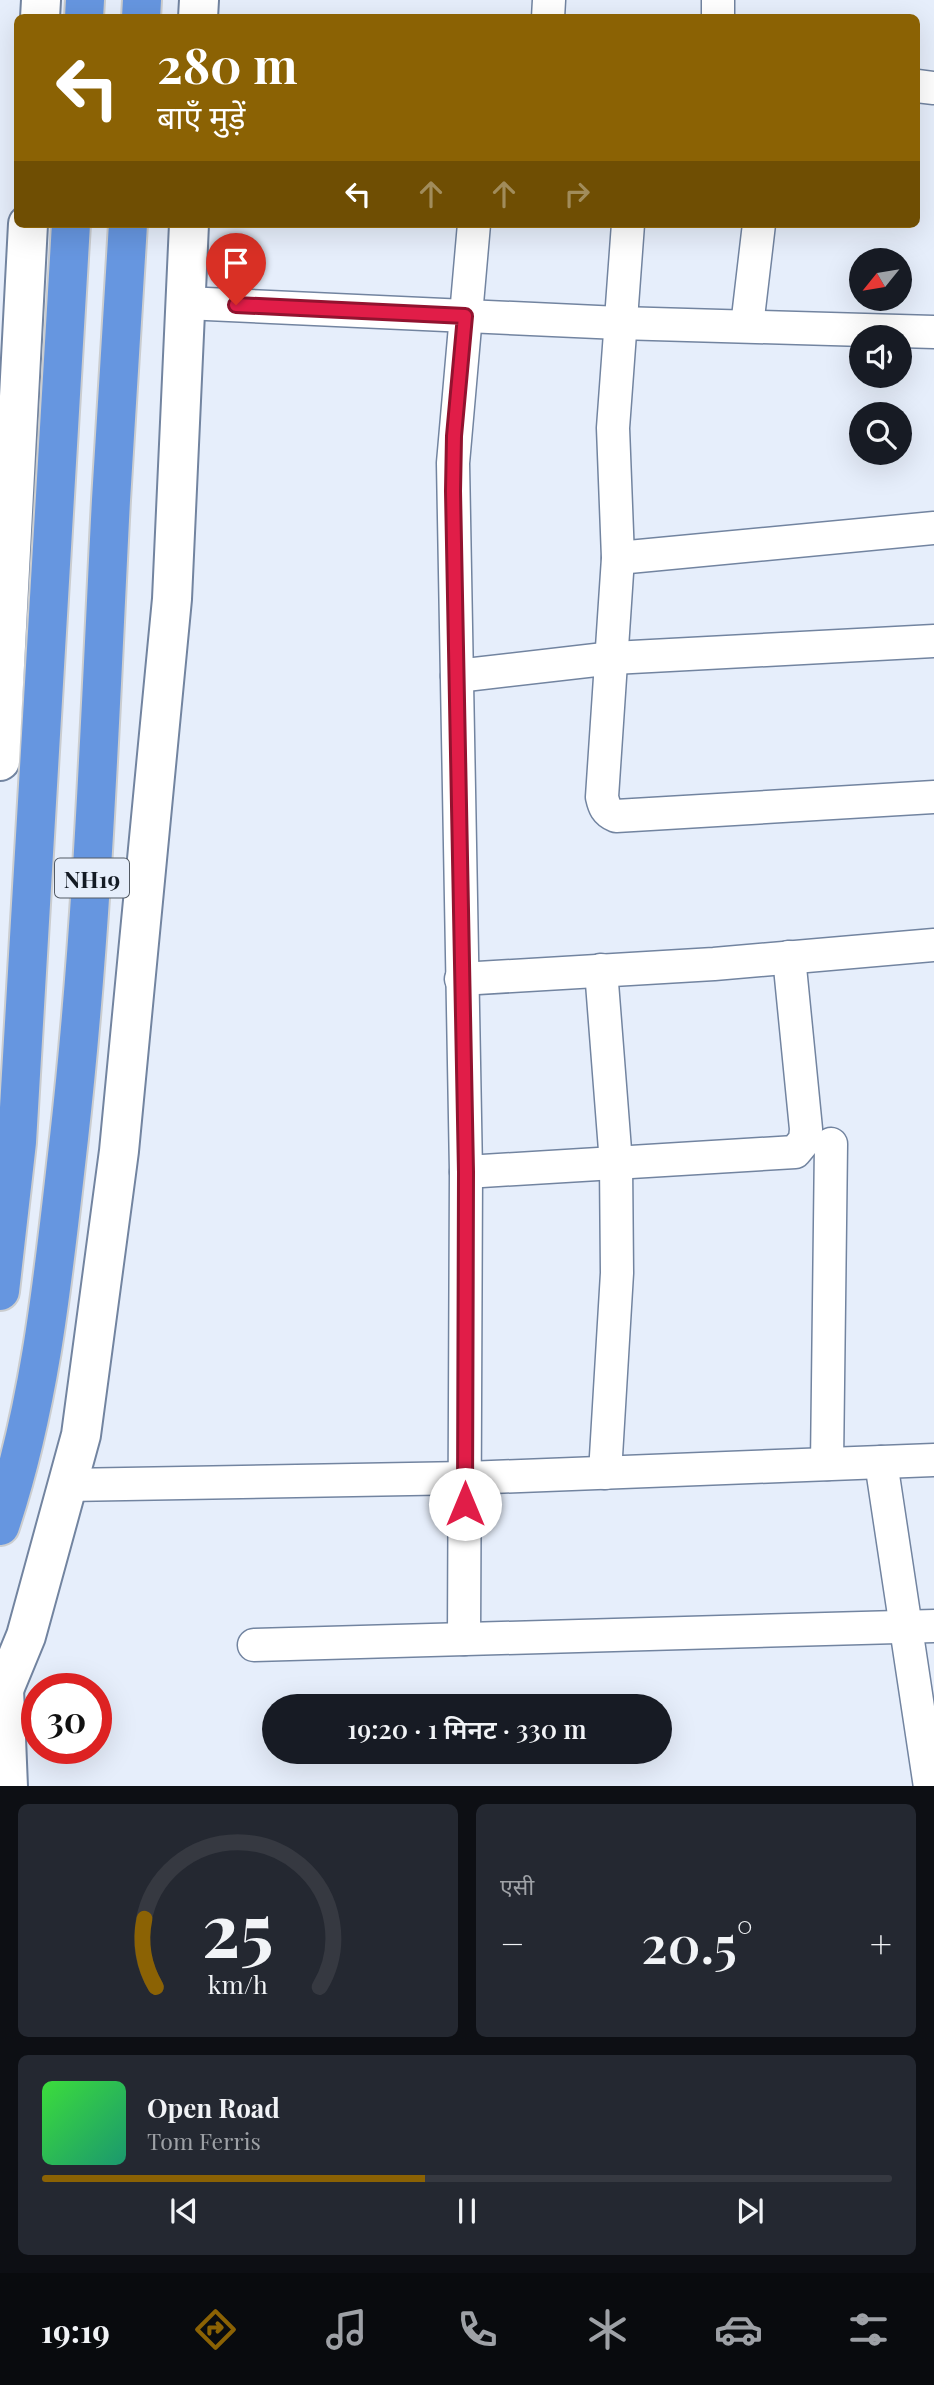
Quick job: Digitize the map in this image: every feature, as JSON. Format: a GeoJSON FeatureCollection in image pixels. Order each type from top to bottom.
{"type":"FeatureCollection","features":[{"type":"Feature","properties":{"kind":"highway","name":"NH19"},"geometry":{"type":"LineString","coordinates":[[0,1291],[17,1142],[71,228]]}},
{"type":"Feature","properties":{"kind":"highway","name":"NH19"},"geometry":{"type":"LineString","coordinates":[[0,1526],[31,1418],[53,1282],[77,1072],[95,840],[111,497],[128,228]]}},
{"type":"Feature","properties":{"kind":"street"},"geometry":{"type":"LineString","coordinates":[[0,761],[28,228]]}},
{"type":"Feature","properties":{"kind":"street"},"geometry":{"type":"LineString","coordinates":[[8,1786],[2,1694],[26,1636],[81,1435],[119,1151],[172,599],[188,228]]}},
{"type":"Feature","properties":{"kind":"street"},"geometry":{"type":"LineString","coordinates":[[464,1639],[466,1172],[454,436],[474,228]]}},
{"type":"Feature","properties":{"kind":"street"},"geometry":{"type":"LineString","coordinates":[[628,228],[619,323],[613,450],[618,558],[602,797],[609,813],[616,816],[704,812],[934,797]]}},
{"type":"Feature","properties":{"kind":"street"},"geometry":{"type":"LineString","coordinates":[[747,327],[759,228]]}},
{"type":"Feature","properties":{"kind":"street"},"geometry":{"type":"LineString","coordinates":[[185,303],[619,323],[934,332]]}},
{"type":"Feature","properties":{"kind":"street"},"geometry":{"type":"LineString","coordinates":[[618,558],[934,528]]}},
{"type":"Feature","properties":{"kind":"street"},"geometry":{"type":"LineString","coordinates":[[457,676],[613,658],[934,641]]}},
{"type":"Feature","properties":{"kind":"street"},"geometry":{"type":"LineString","coordinates":[[461,979],[934,945]]}},
{"type":"Feature","properties":{"kind":"street"},"geometry":{"type":"LineString","coordinates":[[466,1172],[795,1152],[801,1147],[806,1129],[789,957]]}},
{"type":"Feature","properties":{"kind":"street"},"geometry":{"type":"LineString","coordinates":[[601,970],[616,1163],[617,1273],[605,1473]]}},
{"type":"Feature","properties":{"kind":"street"},"geometry":{"type":"LineString","coordinates":[[827,1464],[831,1144]]}},
{"type":"Feature","properties":{"kind":"street"},"geometry":{"type":"LineString","coordinates":[[67,1485],[466,1478],[934,1460]]}},
{"type":"Feature","properties":{"kind":"street"},"geometry":{"type":"LineString","coordinates":[[881,1462],[920,1627],[930,1770]]}},
{"type":"Feature","properties":{"kind":"street"},"geometry":{"type":"LineString","coordinates":[[254,1645],[920,1627]]}},
{"type":"Feature","properties":{"kind":"route"},"geometry":{"type":"LineString","coordinates":[[236,305],[465,316],[454,436],[453,491],[466,1172],[465,1504]]}}]}
